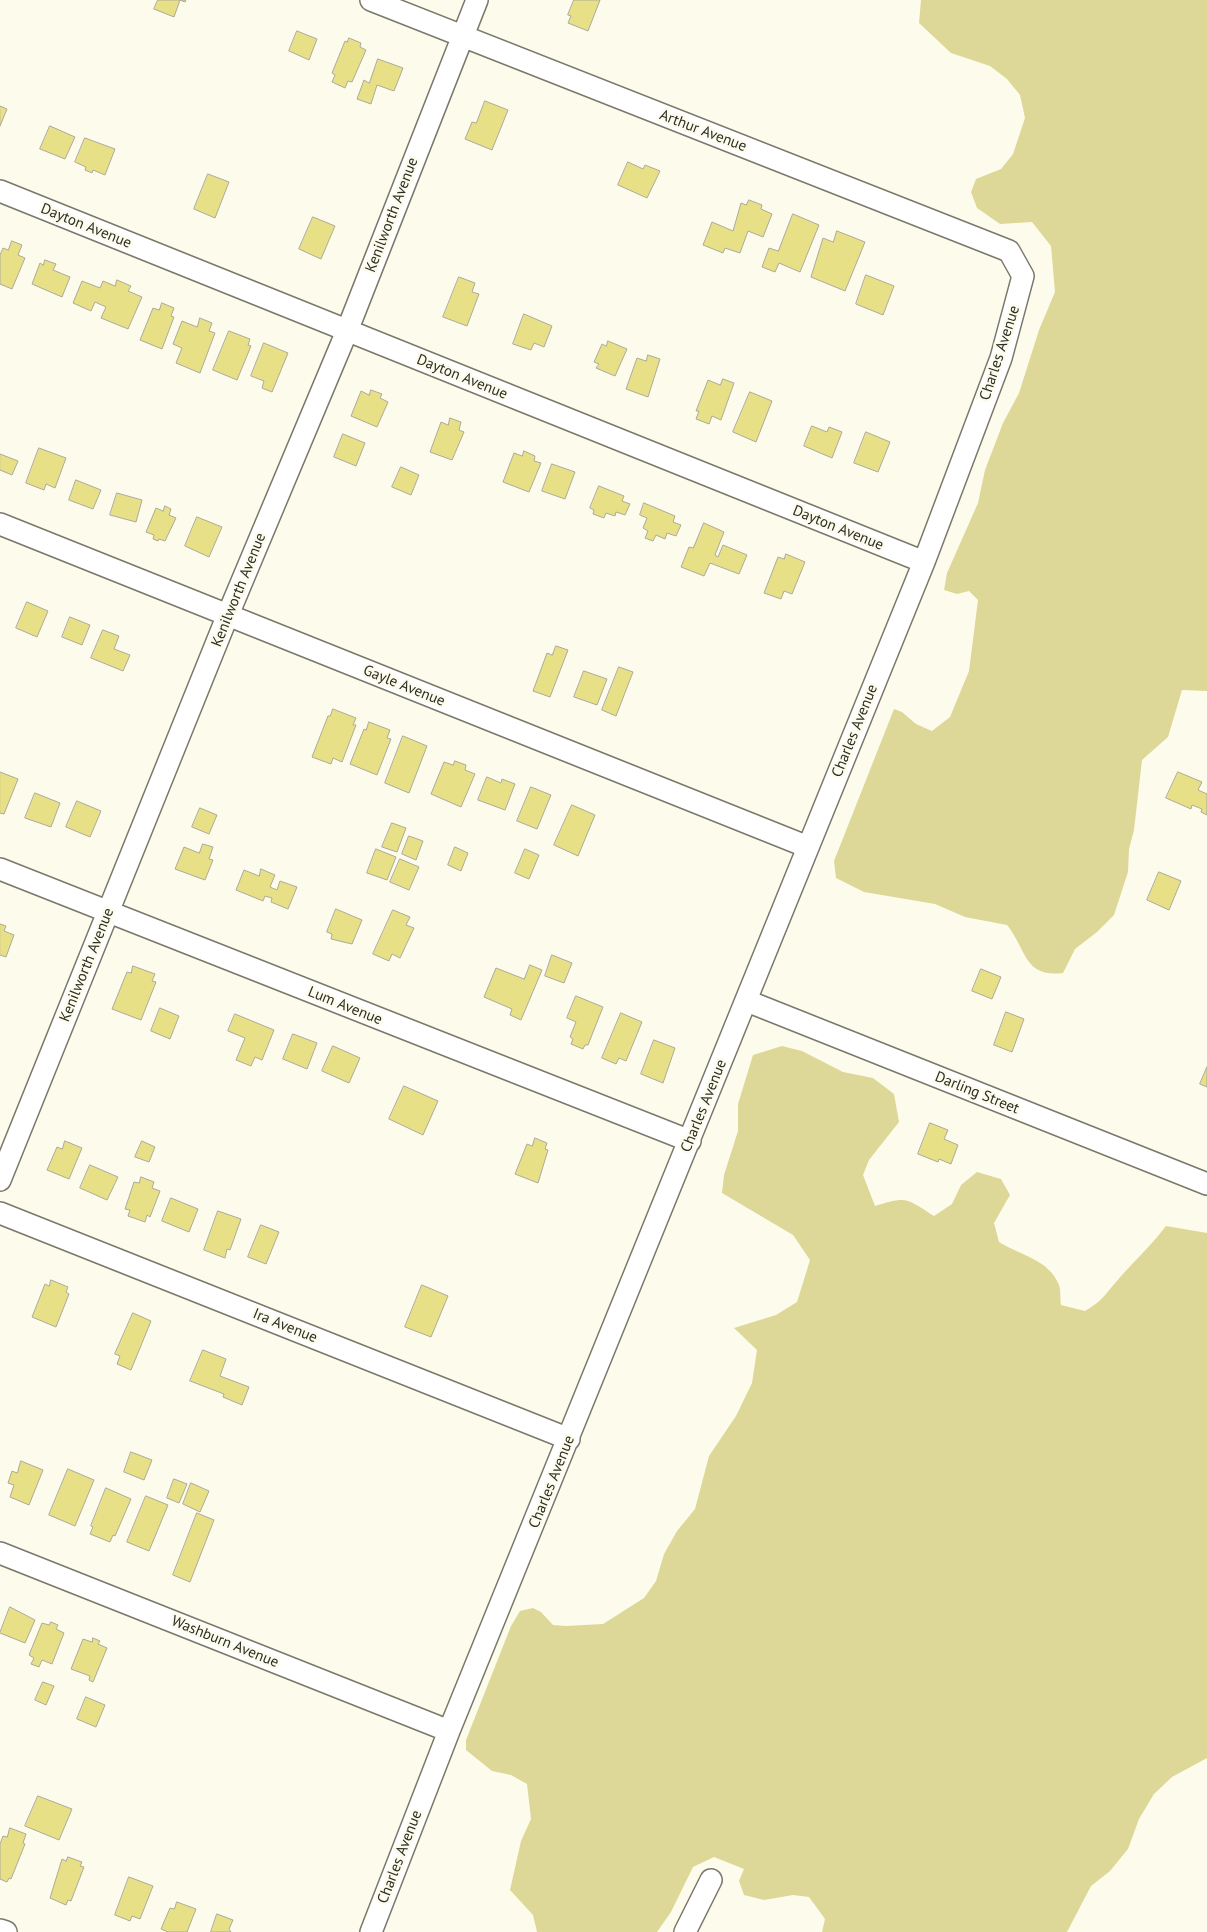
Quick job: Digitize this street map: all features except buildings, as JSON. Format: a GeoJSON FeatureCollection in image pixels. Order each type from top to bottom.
{"type":"FeatureCollection","features":[{"type":"Feature","properties":{"kind":"street","name":"Arthur Avenue"},"geometry":{"type":"LineString","coordinates":[[371,0],[1009,251],[1023,276]]}},
{"type":"Feature","properties":{"kind":"street","name":"Kenilworth Avenue"},"geometry":{"type":"LineString","coordinates":[[0,1180],[227,616],[347,331],[477,0]]}},
{"type":"Feature","properties":{"kind":"street","name":"Dayton Avenue"},"geometry":{"type":"LineString","coordinates":[[0,191],[924,562]]}},
{"type":"Feature","properties":{"kind":"street","name":"Charles Avenue"},"geometry":{"type":"LineString","coordinates":[[370,1932],[449,1731],[690,1142],[924,562],[1001,358],[1023,276]]}},
{"type":"Feature","properties":{"kind":"street","name":"Gayle Avenue"},"geometry":{"type":"LineString","coordinates":[[0,524],[808,847]]}},
{"type":"Feature","properties":{"kind":"street","name":"Lum Avenue"},"geometry":{"type":"LineString","coordinates":[[0,869],[690,1142]]}},
{"type":"Feature","properties":{"kind":"street","name":"Darling Street"},"geometry":{"type":"LineString","coordinates":[[747,1001],[1207,1184]]}},
{"type":"Feature","properties":{"kind":"street","name":"Ira Avenue"},"geometry":{"type":"LineString","coordinates":[[0,1213],[569,1439]]}},
{"type":"Feature","properties":{"kind":"street","name":"Washburn Avenue"},"geometry":{"type":"LineString","coordinates":[[0,1553],[449,1731]]}},
{"type":"Feature","properties":{"kind":"street"},"geometry":{"type":"LineString","coordinates":[[685,1932],[711,1880]]}},
{"type":"Feature","properties":{"kind":"street"},"geometry":{"type":"LineString","coordinates":[[0,1930],[6,1932]]}},
{"type":"Feature","properties":{"kind":"shaded area"},"geometry":{"type":"Polygon","coordinates":[[[921,0],[1207,0],[1207,691],[1182,690],[1168,737],[1142,760],[1134,830],[1129,849],[1128,872],[1114,915],[1097,932],[1075,949],[1063,973],[1050,973],[1033,967],[1007,925],[965,917],[935,904],[864,892],[836,878],[834,861],[894,709],[902,712],[916,724],[932,731],[950,717],[969,671],[978,600],[969,591],[957,594],[944,590],[947,573],[978,503],[985,470],[1003,423],[1019,393],[1039,330],[1055,292],[1051,246],[1032,222],[1000,224],[977,208],[971,192],[976,179],[1001,169],[1013,154],[1025,118],[1020,95],[1007,79],[990,66],[951,53],[919,23],[921,0]]]}},
{"type":"Feature","properties":{"kind":"shaded area"},"geometry":{"type":"Polygon","coordinates":[[[782,1046],[802,1051],[843,1072],[873,1078],[894,1094],[899,1122],[869,1160],[863,1175],[875,1206],[906,1200],[934,1216],[952,1204],[961,1185],[977,1172],[1001,1179],[1010,1195],[994,1223],[999,1242],[1041,1263],[1048,1269],[1059,1285],[1061,1305],[1085,1311],[1096,1304],[1166,1226],[1207,1233],[1207,1758],[1172,1777],[1154,1794],[1139,1819],[1128,1849],[1110,1871],[1091,1886],[1067,1932],[822,1932],[825,1919],[809,1897],[793,1895],[764,1900],[744,1895],[739,1881],[744,1869],[714,1857],[693,1867],[671,1912],[657,1932],[537,1932],[533,1915],[510,1890],[521,1841],[531,1819],[527,1784],[511,1775],[492,1771],[466,1750],[466,1740],[511,1626],[520,1611],[533,1608],[541,1612],[553,1625],[603,1624],[644,1598],[656,1581],[664,1554],[677,1531],[695,1509],[709,1456],[736,1416],[752,1383],[757,1350],[734,1328],[776,1315],[797,1302],[810,1260],[793,1235],[722,1193],[724,1175],[738,1131],[738,1104],[753,1055],[782,1046]]]}}]}
